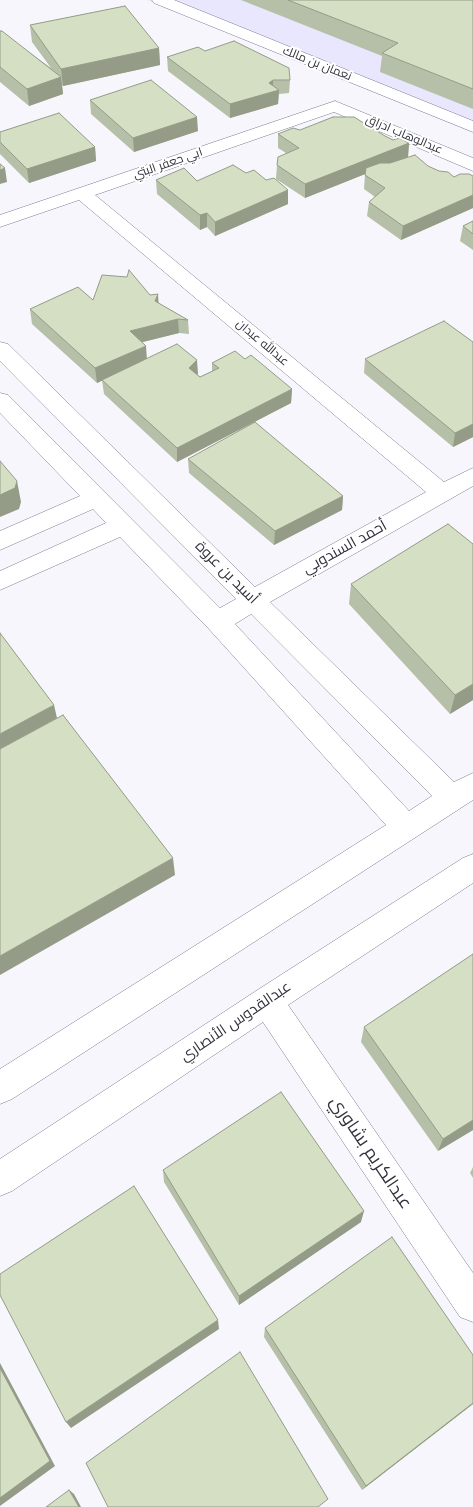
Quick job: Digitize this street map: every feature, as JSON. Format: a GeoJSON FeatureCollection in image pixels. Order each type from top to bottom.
{"type":"FeatureCollection","features":[{"type":"Feature","properties":{"kind":"street","name":"نعمان بن مالك"},"geometry":{"type":"LineString","coordinates":[[160,0],[473,127]]}},
{"type":"Feature","properties":{"kind":"street","name":"عبدالوهاب ادراق"},"geometry":{"type":"LineString","coordinates":[[336,106],[473,165]]}},
{"type":"Feature","properties":{"kind":"street","name":"ابي جعفر البتي"},"geometry":{"type":"LineString","coordinates":[[0,222],[336,106]]}},
{"type":"Feature","properties":{"kind":"street","name":"عبدالله عبدان"},"geometry":{"type":"LineString","coordinates":[[82,193],[442,493]]}},
{"type":"Feature","properties":{"kind":"street","name":"أسيد بن عروة"},"geometry":{"type":"LineString","coordinates":[[0,349],[253,600],[463,791]]}},
{"type":"Feature","properties":{"kind":"street"},"geometry":{"type":"LineString","coordinates":[[0,400],[218,622],[407,828]]}},
{"type":"Feature","properties":{"kind":"street","name":"أحمد السندوبي"},"geometry":{"type":"LineString","coordinates":[[218,622],[253,600],[473,476]]}},
{"type":"Feature","properties":{"kind":"street"},"geometry":{"type":"LineString","coordinates":[[0,541],[97,498]]}},
{"type":"Feature","properties":{"kind":"street"},"geometry":{"type":"LineString","coordinates":[[0,581],[123,525]]}},
{"type":"Feature","properties":{"kind":"street"},"geometry":{"type":"LineString","coordinates":[[0,1088],[463,791]]}},
{"type":"Feature","properties":{"kind":"street","name":"عبدالقدوس الأنصاري"},"geometry":{"type":"LineString","coordinates":[[0,1179],[267,1001],[473,867]]}},
{"type":"Feature","properties":{"kind":"street","name":"عبدالكريم بشاوري"},"geometry":{"type":"LineString","coordinates":[[267,1001],[473,1304]]}},
{"type":"Feature","properties":{"kind":"shaded area"},"geometry":{"type":"Polygon","coordinates":[[[147,0],[473,0],[473,133],[147,0]]]}},
{"type":"Feature","properties":{"kind":"building"},"geometry":{"type":"Polygon","coordinates":[[[288,0],[473,0],[473,89],[382,53],[398,43],[288,0]]]}},
{"type":"Feature","properties":{"kind":"building"},"geometry":{"type":"Polygon","coordinates":[[[125,6],[159,48],[61,69],[30,25],[125,6]]]}},
{"type":"Feature","properties":{"kind":"building"},"geometry":{"type":"Polygon","coordinates":[[[0,31],[61,77],[27,89],[0,67],[0,31]]]}},
{"type":"Feature","properties":{"kind":"building"},"geometry":{"type":"Polygon","coordinates":[[[234,41],[289,68],[290,80],[273,80],[269,83],[279,90],[230,104],[167,57],[198,47],[205,51],[234,41]]]}},
{"type":"Feature","properties":{"kind":"building"},"geometry":{"type":"Polygon","coordinates":[[[151,80],[197,117],[133,138],[90,100],[151,80]]]}},
{"type":"Feature","properties":{"kind":"building"},"geometry":{"type":"Polygon","coordinates":[[[59,113],[95,147],[27,169],[0,142],[0,132],[59,113]]]}},
{"type":"Feature","properties":{"kind":"building"},"geometry":{"type":"Polygon","coordinates":[[[333,117],[354,117],[393,140],[399,138],[409,143],[305,184],[277,165],[278,157],[299,148],[278,134],[293,128],[300,130],[333,117]]]}},
{"type":"Feature","properties":{"kind":"building"},"geometry":{"type":"Polygon","coordinates":[[[415,155],[428,166],[439,171],[448,172],[454,177],[460,174],[473,176],[473,195],[403,226],[369,202],[385,188],[365,175],[366,168],[415,155]]]}},
{"type":"Feature","properties":{"kind":"building"},"geometry":{"type":"Polygon","coordinates":[[[233,165],[246,173],[254,170],[266,180],[274,178],[288,190],[215,222],[207,213],[200,215],[156,180],[184,168],[197,181],[233,165]]]}},
{"type":"Feature","properties":{"kind":"building"},"geometry":{"type":"Polygon","coordinates":[[[473,221],[473,234],[463,226],[473,221]]]}},
{"type":"Feature","properties":{"kind":"building"},"geometry":{"type":"Polygon","coordinates":[[[129,270],[150,295],[158,294],[155,301],[188,320],[178,319],[130,331],[146,346],[95,368],[30,309],[78,287],[93,300],[102,275],[127,277],[129,270]]]}},
{"type":"Feature","properties":{"kind":"building"},"geometry":{"type":"Polygon","coordinates":[[[444,321],[473,342],[473,424],[455,433],[365,359],[444,321]]]}},
{"type":"Feature","properties":{"kind":"building"},"geometry":{"type":"Polygon","coordinates":[[[177,344],[197,360],[189,368],[200,377],[219,368],[212,363],[235,351],[245,359],[251,355],[292,389],[177,448],[102,380],[177,344]]]}},
{"type":"Feature","properties":{"kind":"building"},"geometry":{"type":"Polygon","coordinates":[[[255,422],[343,496],[275,531],[188,459],[255,422]]]}},
{"type":"Feature","properties":{"kind":"building"},"geometry":{"type":"Polygon","coordinates":[[[0,461],[17,481],[15,488],[0,495],[0,461]]]}},
{"type":"Feature","properties":{"kind":"building"},"geometry":{"type":"Polygon","coordinates":[[[448,524],[473,544],[473,684],[455,695],[351,584],[448,524]]]}},
{"type":"Feature","properties":{"kind":"building"},"geometry":{"type":"Polygon","coordinates":[[[0,633],[54,705],[0,734],[0,633]]]}},
{"type":"Feature","properties":{"kind":"building"},"geometry":{"type":"Polygon","coordinates":[[[63,715],[173,858],[0,956],[0,749],[63,715]]]}},
{"type":"Feature","properties":{"kind":"building"},"geometry":{"type":"Polygon","coordinates":[[[473,954],[473,1120],[443,1139],[364,1027],[473,954]]]}},
{"type":"Feature","properties":{"kind":"building"},"geometry":{"type":"Polygon","coordinates":[[[281,1092],[364,1211],[239,1296],[163,1170],[281,1092]]]}},
{"type":"Feature","properties":{"kind":"building"},"geometry":{"type":"Polygon","coordinates":[[[134,1186],[218,1320],[66,1422],[0,1295],[0,1274],[134,1186]]]}},
{"type":"Feature","properties":{"kind":"building"},"geometry":{"type":"Polygon","coordinates":[[[392,1237],[473,1355],[473,1403],[366,1486],[265,1328],[392,1237]]]}},
{"type":"Feature","properties":{"kind":"building"},"geometry":{"type":"Polygon","coordinates":[[[240,1352],[328,1499],[318,1507],[108,1507],[86,1463],[240,1352]]]}},
{"type":"Feature","properties":{"kind":"building"},"geometry":{"type":"Polygon","coordinates":[[[0,1368],[50,1461],[0,1498],[0,1368]]]}},
{"type":"Feature","properties":{"kind":"building"},"geometry":{"type":"Polygon","coordinates":[[[69,1490],[79,1507],[46,1507],[69,1490]]]}}]}
